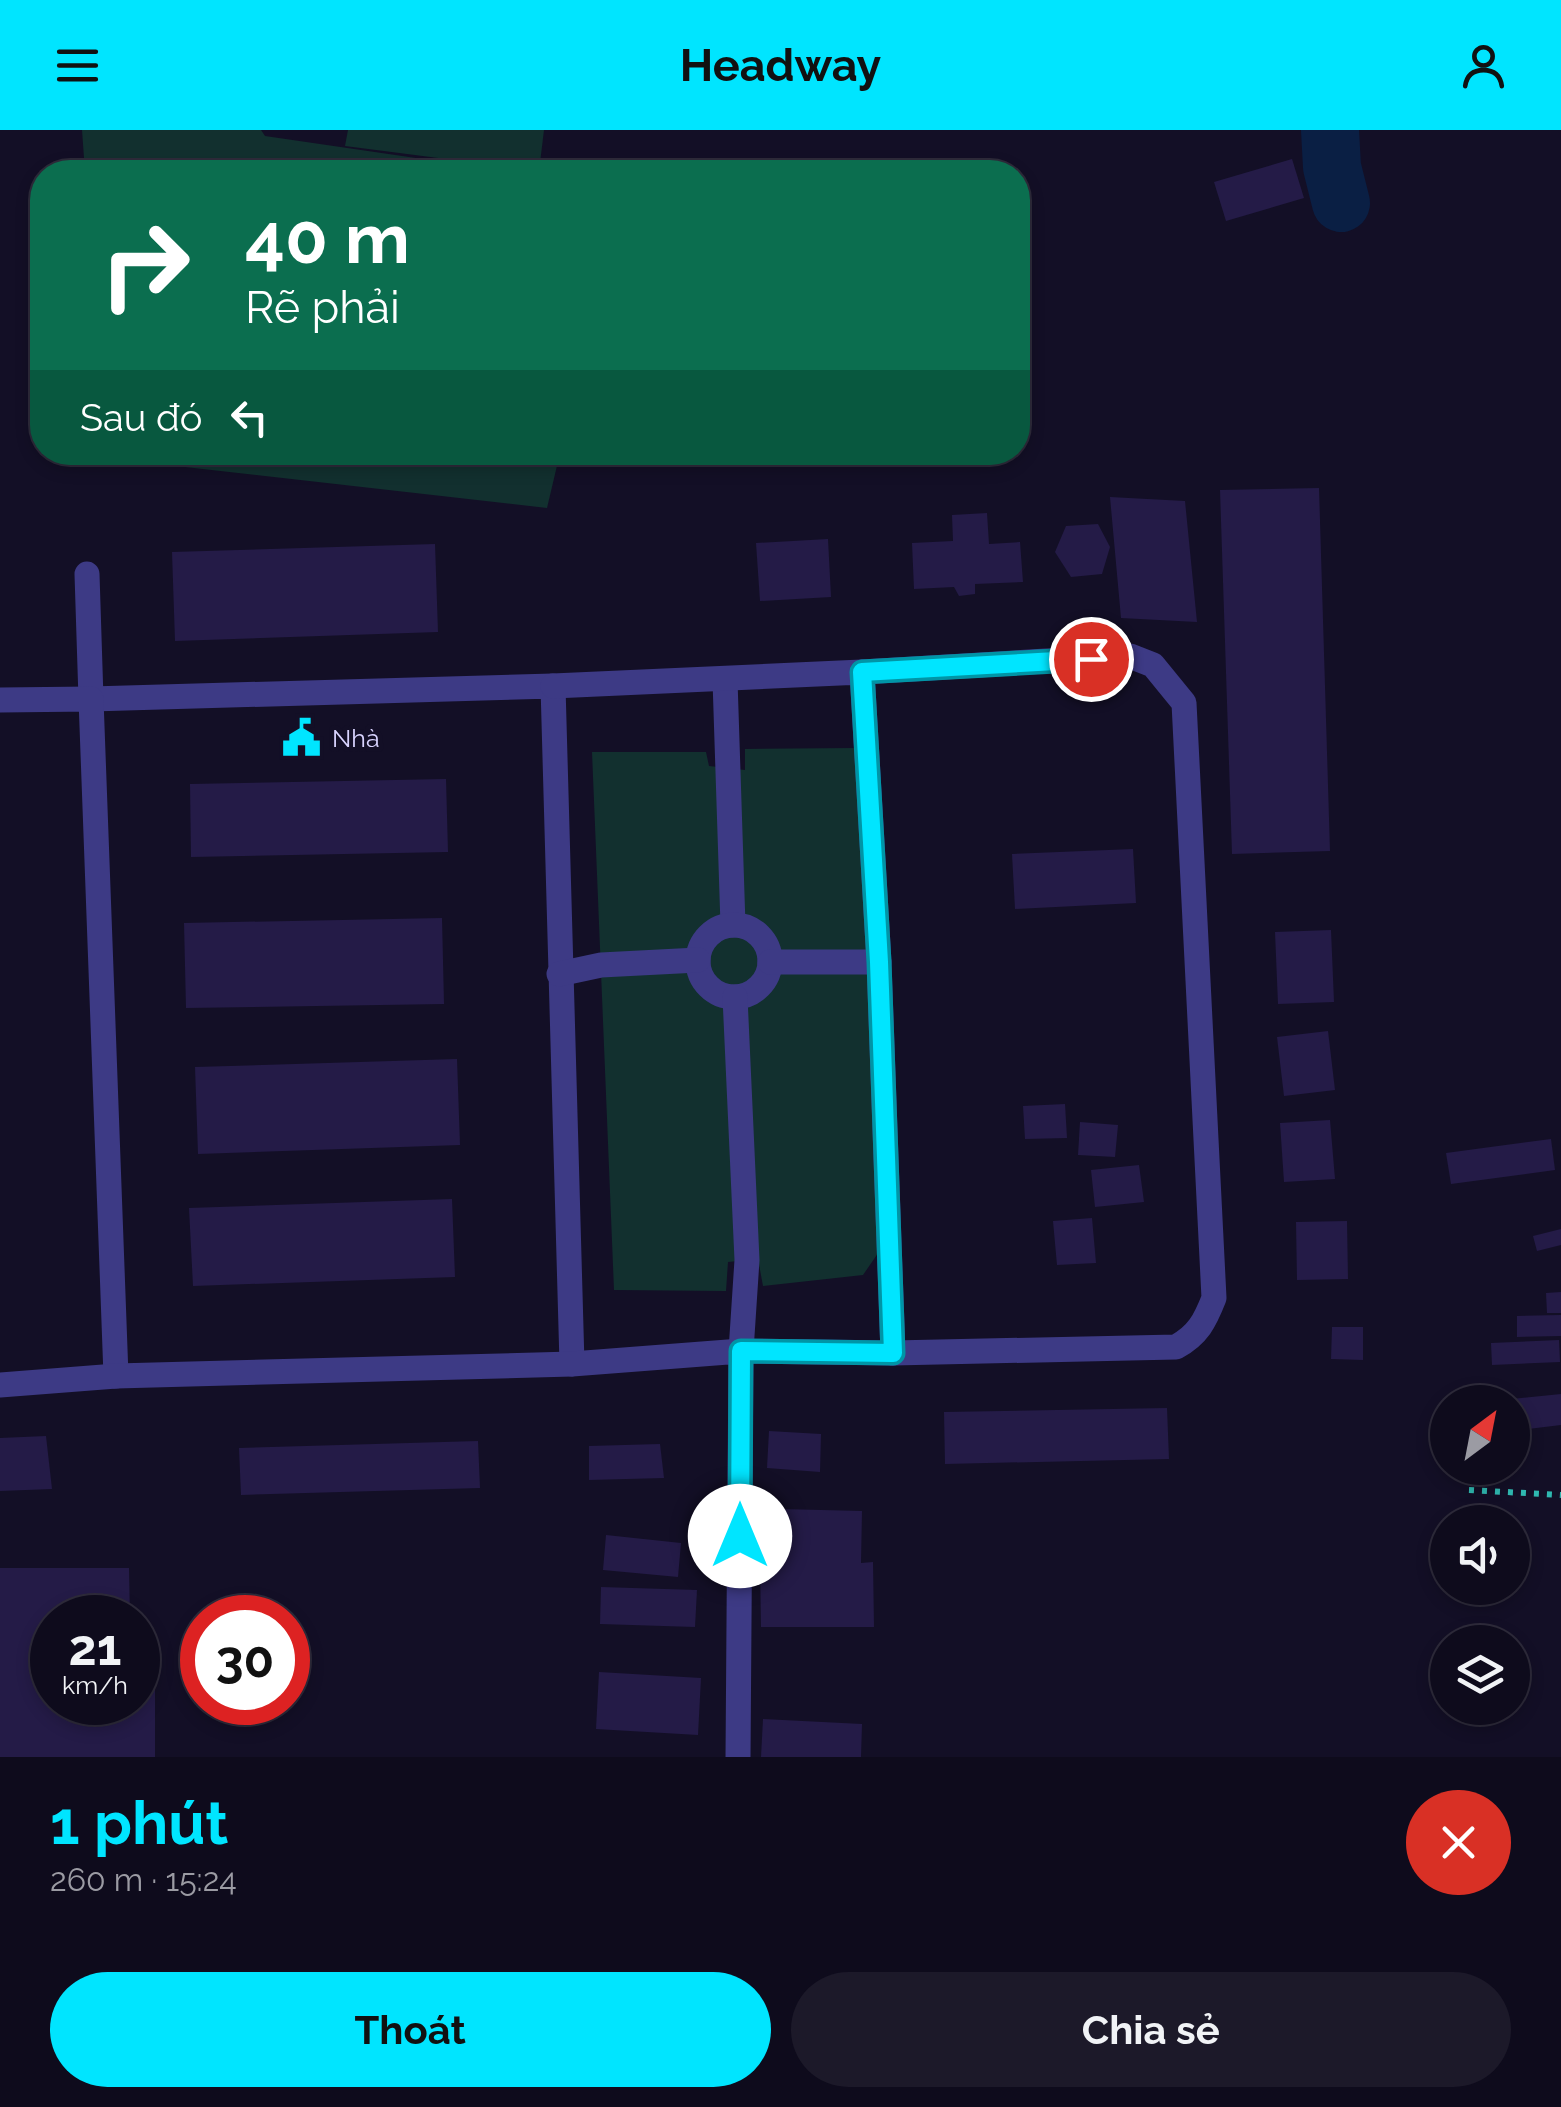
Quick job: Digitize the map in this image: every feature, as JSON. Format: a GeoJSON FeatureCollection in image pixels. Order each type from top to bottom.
{"type":"FeatureCollection","features":[{"type":"Feature","properties":{"kind":"street"},"geometry":{"type":"LineString","coordinates":[[86,574],[116,1376]]}},
{"type":"Feature","properties":{"kind":"street"},"geometry":{"type":"LineString","coordinates":[[0,700],[724,680],[1130,656],[1153,665],[1184,703],[1214,1298],[1205,1322],[1193,1338],[1176,1347],[893,1353],[741,1351],[572,1364],[116,1376],[0,1385]]}},
{"type":"Feature","properties":{"kind":"street"},"geometry":{"type":"LineString","coordinates":[[862,672],[879,962],[893,1353]]}},
{"type":"Feature","properties":{"kind":"street"},"geometry":{"type":"LineString","coordinates":[[724,680],[733,925]]}},
{"type":"Feature","properties":{"kind":"street"},"geometry":{"type":"LineString","coordinates":[[553,686],[572,1364]]}},
{"type":"Feature","properties":{"kind":"street"},"geometry":{"type":"LineString","coordinates":[[733,925],[755,932],[768,951],[770,962],[763,982],[746,995],[735,997],[713,990],[699,972],[698,960],[704,940],[722,926],[733,925]]}},
{"type":"Feature","properties":{"kind":"street"},"geometry":{"type":"LineString","coordinates":[[559,974],[601,965],[698,960]]}},
{"type":"Feature","properties":{"kind":"street"},"geometry":{"type":"LineString","coordinates":[[770,962],[879,962]]}},
{"type":"Feature","properties":{"kind":"street"},"geometry":{"type":"LineString","coordinates":[[735,997],[748,1260],[741,1351],[738,1757]]}},
{"type":"Feature","properties":{"kind":"path"},"geometry":{"type":"LineString","coordinates":[[1469,1490],[1561,1495]]}},
{"type":"Feature","properties":{"kind":"green space"},"geometry":{"type":"Polygon","coordinates":[[[82,130],[261,130],[265,136],[429,160],[84,160],[82,130]]]}},
{"type":"Feature","properties":{"kind":"green space"},"geometry":{"type":"Polygon","coordinates":[[[348,130],[544,130],[540,160],[454,160],[345,146],[348,130]]]}},
{"type":"Feature","properties":{"kind":"green space"},"geometry":{"type":"Polygon","coordinates":[[[167,465],[557,465],[547,508],[167,465]]]}},
{"type":"Feature","properties":{"kind":"green space"},"geometry":{"type":"Polygon","coordinates":[[[857,748],[883,1246],[863,1275],[763,1286],[758,1259],[728,1262],[726,1291],[614,1290],[592,752],[706,752],[709,766],[745,770],[745,749],[857,748]]]}},
{"type":"Feature","properties":{"kind":"building"},"geometry":{"type":"Polygon","coordinates":[[[1292,159],[1304,198],[1226,221],[1214,182],[1292,159]]]}},
{"type":"Feature","properties":{"kind":"building"},"geometry":{"type":"Polygon","coordinates":[[[1319,488],[1330,851],[1232,854],[1220,490],[1319,488]]]}},
{"type":"Feature","properties":{"kind":"building"},"geometry":{"type":"Polygon","coordinates":[[[1110,497],[1185,501],[1197,622],[1121,618],[1110,497]]]}},
{"type":"Feature","properties":{"kind":"building"},"geometry":{"type":"Polygon","coordinates":[[[987,513],[989,544],[1020,542],[1023,582],[975,584],[975,594],[959,596],[954,587],[914,589],[912,543],[953,541],[952,515],[987,513]]]}},
{"type":"Feature","properties":{"kind":"building"},"geometry":{"type":"Polygon","coordinates":[[[1098,524],[1110,547],[1102,574],[1071,577],[1055,552],[1066,526],[1098,524]]]}},
{"type":"Feature","properties":{"kind":"building"},"geometry":{"type":"Polygon","coordinates":[[[828,539],[831,597],[760,601],[756,543],[828,539]]]}},
{"type":"Feature","properties":{"kind":"building"},"geometry":{"type":"Polygon","coordinates":[[[435,544],[438,632],[175,641],[172,552],[435,544]]]}},
{"type":"Feature","properties":{"kind":"building"},"geometry":{"type":"Polygon","coordinates":[[[446,779],[448,852],[191,857],[190,784],[446,779]]]}},
{"type":"Feature","properties":{"kind":"building"},"geometry":{"type":"Polygon","coordinates":[[[1133,849],[1136,903],[1015,909],[1012,854],[1133,849]]]}},
{"type":"Feature","properties":{"kind":"building"},"geometry":{"type":"Polygon","coordinates":[[[442,918],[444,1004],[186,1008],[184,923],[442,918]]]}},
{"type":"Feature","properties":{"kind":"building"},"geometry":{"type":"Polygon","coordinates":[[[1331,930],[1334,1002],[1278,1004],[1275,932],[1331,930]]]}},
{"type":"Feature","properties":{"kind":"building"},"geometry":{"type":"Polygon","coordinates":[[[1328,1031],[1335,1090],[1284,1096],[1277,1037],[1328,1031]]]}},
{"type":"Feature","properties":{"kind":"building"},"geometry":{"type":"Polygon","coordinates":[[[457,1059],[460,1145],[198,1154],[195,1067],[457,1059]]]}},
{"type":"Feature","properties":{"kind":"building"},"geometry":{"type":"Polygon","coordinates":[[[1065,1104],[1067,1138],[1025,1139],[1023,1106],[1065,1104]]]}},
{"type":"Feature","properties":{"kind":"building"},"geometry":{"type":"Polygon","coordinates":[[[1330,1120],[1335,1179],[1284,1182],[1280,1123],[1330,1120]]]}},
{"type":"Feature","properties":{"kind":"building"},"geometry":{"type":"Polygon","coordinates":[[[1080,1122],[1118,1125],[1115,1157],[1078,1155],[1080,1122]]]}},
{"type":"Feature","properties":{"kind":"building"},"geometry":{"type":"Polygon","coordinates":[[[1551,1139],[1555,1170],[1451,1184],[1446,1153],[1551,1139]]]}},
{"type":"Feature","properties":{"kind":"building"},"geometry":{"type":"Polygon","coordinates":[[[1139,1165],[1144,1202],[1095,1207],[1091,1170],[1139,1165]]]}},
{"type":"Feature","properties":{"kind":"building"},"geometry":{"type":"Polygon","coordinates":[[[452,1199],[455,1277],[193,1286],[189,1208],[452,1199]]]}},
{"type":"Feature","properties":{"kind":"building"},"geometry":{"type":"Polygon","coordinates":[[[1092,1218],[1096,1263],[1057,1265],[1053,1221],[1092,1218]]]}},
{"type":"Feature","properties":{"kind":"building"},"geometry":{"type":"Polygon","coordinates":[[[1347,1221],[1348,1279],[1297,1280],[1296,1222],[1347,1221]]]}},
{"type":"Feature","properties":{"kind":"building"},"geometry":{"type":"Polygon","coordinates":[[[1561,1229],[1561,1245],[1537,1251],[1533,1236],[1561,1229]]]}},
{"type":"Feature","properties":{"kind":"building"},"geometry":{"type":"Polygon","coordinates":[[[1561,1292],[1561,1313],[1547,1313],[1546,1293],[1561,1292]]]}},
{"type":"Feature","properties":{"kind":"building"},"geometry":{"type":"Polygon","coordinates":[[[1561,1315],[1561,1336],[1517,1337],[1517,1316],[1561,1315]]]}},
{"type":"Feature","properties":{"kind":"building"},"geometry":{"type":"Polygon","coordinates":[[[1332,1327],[1363,1327],[1363,1360],[1331,1359],[1332,1327]]]}},
{"type":"Feature","properties":{"kind":"building"},"geometry":{"type":"Polygon","coordinates":[[[1559,1340],[1560,1362],[1492,1365],[1491,1343],[1559,1340]]]}},
{"type":"Feature","properties":{"kind":"building"},"geometry":{"type":"Polygon","coordinates":[[[1561,1394],[1561,1425],[1530,1429],[1530,1397],[1561,1394]]]}},
{"type":"Feature","properties":{"kind":"building"},"geometry":{"type":"Polygon","coordinates":[[[1167,1408],[1169,1459],[945,1464],[944,1412],[1167,1408]]]}},
{"type":"Feature","properties":{"kind":"building"},"geometry":{"type":"Polygon","coordinates":[[[769,1431],[821,1434],[820,1472],[767,1468],[769,1431]]]}},
{"type":"Feature","properties":{"kind":"building"},"geometry":{"type":"Polygon","coordinates":[[[46,1436],[52,1489],[0,1491],[0,1438],[46,1436]]]}},
{"type":"Feature","properties":{"kind":"building"},"geometry":{"type":"Polygon","coordinates":[[[478,1441],[480,1488],[241,1495],[239,1448],[478,1441]]]}},
{"type":"Feature","properties":{"kind":"building"},"geometry":{"type":"Polygon","coordinates":[[[660,1444],[664,1478],[589,1480],[589,1446],[660,1444]]]}},
{"type":"Feature","properties":{"kind":"building"},"geometry":{"type":"Polygon","coordinates":[[[781,1509],[862,1511],[861,1563],[873,1562],[874,1627],[761,1627],[760,1562],[780,1561],[781,1509]]]}},
{"type":"Feature","properties":{"kind":"building"},"geometry":{"type":"Polygon","coordinates":[[[606,1535],[681,1543],[678,1577],[603,1570],[606,1535]]]}},
{"type":"Feature","properties":{"kind":"building"},"geometry":{"type":"Polygon","coordinates":[[[0,1568],[129,1568],[130,1595],[30,1595],[30,1725],[155,1725],[155,1757],[0,1757],[0,1568]]]}},
{"type":"Feature","properties":{"kind":"building"},"geometry":{"type":"Polygon","coordinates":[[[601,1587],[697,1590],[695,1627],[600,1624],[601,1587]]]}},
{"type":"Feature","properties":{"kind":"building"},"geometry":{"type":"Polygon","coordinates":[[[599,1672],[701,1678],[698,1735],[596,1729],[599,1672]]]}},
{"type":"Feature","properties":{"kind":"building"},"geometry":{"type":"Polygon","coordinates":[[[763,1719],[862,1724],[861,1757],[761,1757],[763,1719]]]}},
{"type":"Feature","properties":{"kind":"waterway"},"geometry":{"type":"LineString","coordinates":[[1330,130],[1332,167],[1341,203]]}},
{"type":"Feature","properties":{"kind":"place","name":"Nhà"},"geometry":{"type":"Point","coordinates":[302,738]}},
{"type":"Feature","properties":{"kind":"route"},"geometry":{"type":"LineString","coordinates":[[740,1536],[741,1351],[893,1353],[879,962],[862,672],[1091,659]]}}]}
